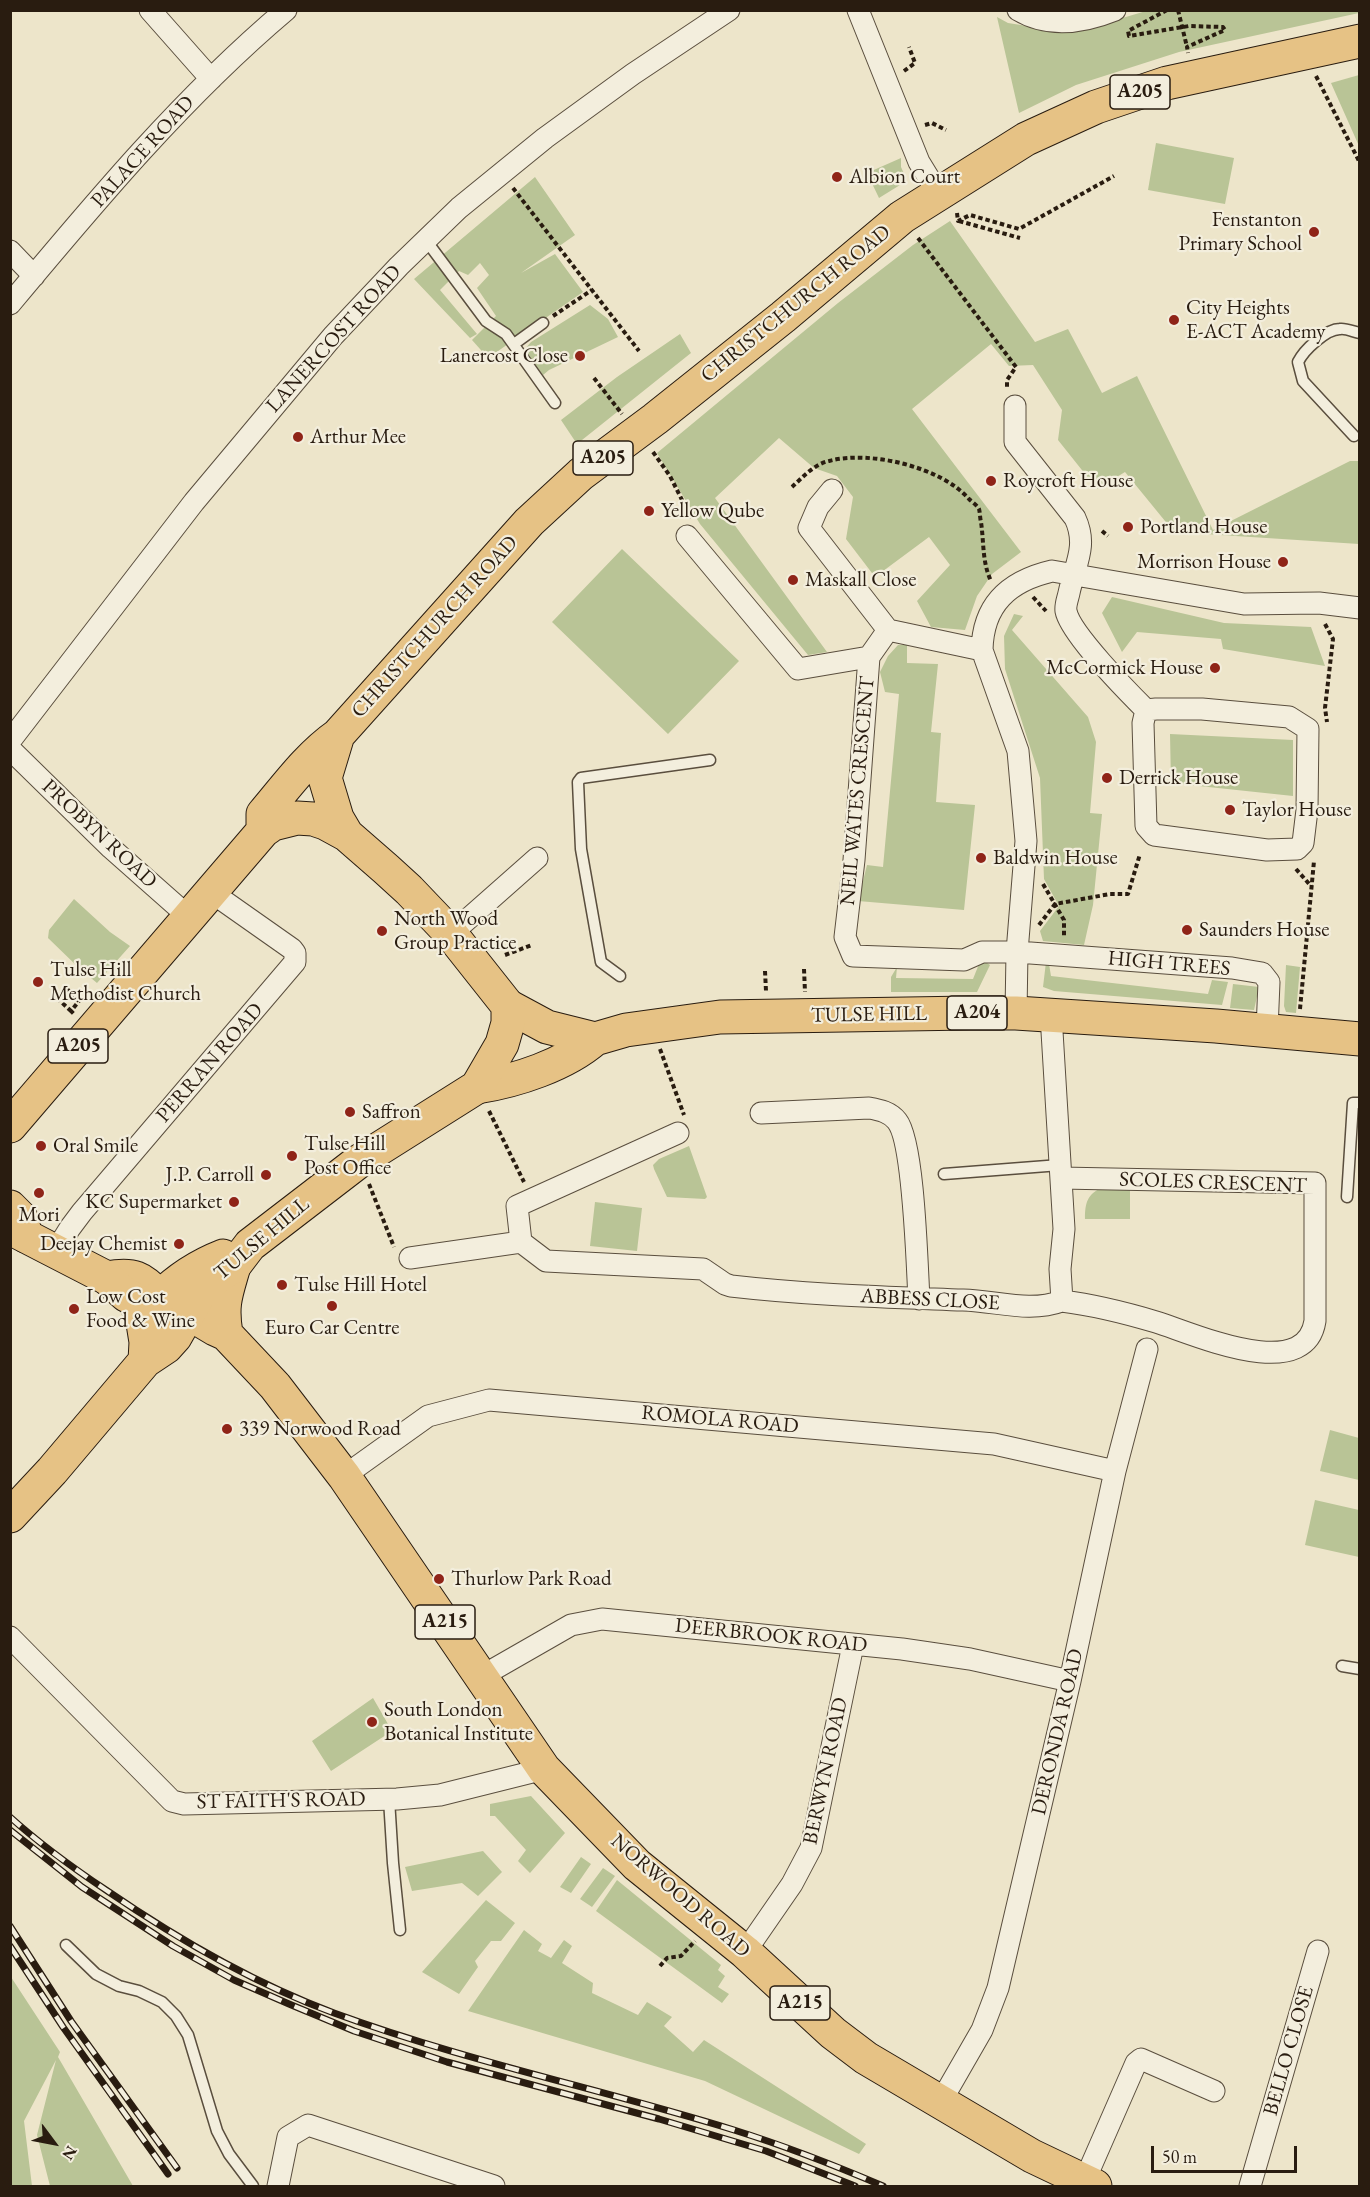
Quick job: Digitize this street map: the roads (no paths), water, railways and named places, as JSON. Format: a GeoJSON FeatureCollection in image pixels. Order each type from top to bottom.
{"type":"FeatureCollection","features":[{"type":"Feature","properties":{"kind":"main road","name":"CHRISTCHURCH ROAD"},"geometry":{"type":"LineString","coordinates":[[10,1126],[263,831],[263,814],[321,747],[338,735],[529,522],[581,474],[655,419],[774,324],[902,217],[945,200],[1018,144],[1071,117],[1156,87],[1190,62],[1359,41]]}},
{"type":"Feature","properties":{"kind":"main road","name":"CHRISTCHURCH ROAD"},"geometry":{"type":"LineString","coordinates":[[338,735],[326,778],[337,818],[347,835]]}},
{"type":"Feature","properties":{"kind":"main road","name":"A205"},"geometry":{"type":"LineString","coordinates":[[263,831],[273,824],[297,818],[313,819],[325,823],[347,835],[409,890],[451,934],[508,1006]]}},
{"type":"Feature","properties":{"kind":"main road"},"geometry":{"type":"LineString","coordinates":[[483,1099],[508,1023],[508,1006],[547,1027],[595,1039]]}},
{"type":"Feature","properties":{"kind":"main road","name":"TULSE HILL"},"geometry":{"type":"LineString","coordinates":[[189,1314],[199,1295],[219,1275],[358,1162],[483,1099],[504,1083],[582,1050],[595,1039],[626,1030],[720,1017],[1016,1013],[1267,1030],[1359,1039]]}},
{"type":"Feature","properties":{"kind":"main road"},"geometry":{"type":"LineString","coordinates":[[10,1207],[21,1218],[18,1232]]}},
{"type":"Feature","properties":{"kind":"main road","name":"NORWOOD ROAD"},"geometry":{"type":"LineString","coordinates":[[18,1232],[107,1278],[126,1295],[147,1298],[189,1314],[226,1334],[275,1386],[344,1476],[483,1676],[544,1769],[637,1865],[745,1952],[833,2033],[866,2058],[1032,2156],[1089,2184]]}},
{"type":"Feature","properties":{"kind":"main road"},"geometry":{"type":"LineString","coordinates":[[145,1361],[147,1342],[142,1317],[147,1298],[172,1286],[207,1262],[242,1256]]}},
{"type":"Feature","properties":{"kind":"main road"},"geometry":{"type":"LineString","coordinates":[[226,1334],[225,1292],[242,1256]]}},
{"type":"Feature","properties":{"kind":"main road"},"geometry":{"type":"LineString","coordinates":[[10,1516],[52,1471],[145,1361],[166,1347],[175,1337],[189,1314]]}},
{"type":"Feature","properties":{"kind":"street"},"geometry":{"type":"LineString","coordinates":[[150,10],[211,79]]}},
{"type":"Feature","properties":{"kind":"street","name":"PALACE ROAD"},"geometry":{"type":"LineString","coordinates":[[10,304],[129,166],[211,79],[286,10]]}},
{"type":"Feature","properties":{"kind":"street","name":"LANERCOST ROAD"},"geometry":{"type":"LineString","coordinates":[[10,741],[194,502],[333,336],[425,239],[484,187],[577,113],[729,10]]}},
{"type":"Feature","properties":{"kind":"street"},"geometry":{"type":"LineString","coordinates":[[858,10],[919,162],[945,200]]}},
{"type":"Feature","properties":{"kind":"street"},"geometry":{"type":"LineString","coordinates":[[1018,10],[1032,19],[1050,23],[1100,16],[1115,10]]}},
{"type":"Feature","properties":{"kind":"street"},"geometry":{"type":"LineString","coordinates":[[10,251],[34,276]]}},
{"type":"Feature","properties":{"kind":"street"},"geometry":{"type":"LineString","coordinates":[[1015,406],[1015,442],[1075,518],[1081,530],[1082,548],[1073,574],[1066,609],[1071,625],[1123,687],[1146,710],[1202,709],[1288,717],[1308,729],[1307,810],[1303,843],[1297,849],[1267,850],[1154,835],[1146,826],[1143,723],[1146,710]]}},
{"type":"Feature","properties":{"kind":"street"},"geometry":{"type":"LineString","coordinates":[[832,490],[818,507],[809,528],[888,630],[982,650]]}},
{"type":"Feature","properties":{"kind":"street"},"geometry":{"type":"LineString","coordinates":[[687,536],[798,669],[869,657]]}},
{"type":"Feature","properties":{"kind":"street"},"geometry":{"type":"LineString","coordinates":[[1016,1013],[1017,952],[1026,841],[1018,751],[982,650],[983,632],[992,611],[1006,591],[1025,578],[1052,571],[1244,604],[1319,603],[1359,608]]}},
{"type":"Feature","properties":{"kind":"street","name":"NEIL WATES CRESCENT"},"geometry":{"type":"LineString","coordinates":[[853,956],[845,937],[854,860],[869,657],[888,630]]}},
{"type":"Feature","properties":{"kind":"street","name":"PROBYN ROAD"},"geometry":{"type":"LineString","coordinates":[[10,749],[111,848],[189,917]]}},
{"type":"Feature","properties":{"kind":"street"},"geometry":{"type":"LineString","coordinates":[[451,934],[537,858]]}},
{"type":"Feature","properties":{"kind":"street","name":"PERRAN ROAD"},"geometry":{"type":"LineString","coordinates":[[55,1252],[82,1212],[296,962],[292,949],[211,892]]}},
{"type":"Feature","properties":{"kind":"street","name":"HIGH TREES"},"geometry":{"type":"LineString","coordinates":[[853,956],[964,960],[982,952],[1017,952],[1233,968],[1262,973],[1269,982],[1267,1030]]}},
{"type":"Feature","properties":{"kind":"street"},"geometry":{"type":"LineString","coordinates":[[1051,1016],[1064,1229],[1060,1269],[1062,1301]]}},
{"type":"Feature","properties":{"kind":"street"},"geometry":{"type":"LineString","coordinates":[[761,1113],[869,1108],[889,1113],[898,1122],[904,1133],[908,1153],[919,1299]]}},
{"type":"Feature","properties":{"kind":"street"},"geometry":{"type":"LineString","coordinates":[[410,1258],[521,1242],[517,1206],[678,1133]]}},
{"type":"Feature","properties":{"kind":"street","name":"SCOLES CRESCENT"},"geometry":{"type":"LineString","coordinates":[[1060,1172],[1315,1184],[1315,1321],[1311,1336],[1299,1346],[1278,1353],[1235,1348],[1154,1322],[1089,1305],[1062,1301]]}},
{"type":"Feature","properties":{"kind":"street","name":"ABBESS CLOSE"},"geometry":{"type":"LineString","coordinates":[[521,1242],[546,1261],[703,1269],[724,1284],[731,1286],[792,1293],[982,1301],[1036,1308],[1062,1301]]}},
{"type":"Feature","properties":{"kind":"street","name":"DERONDA ROAD"},"geometry":{"type":"LineString","coordinates":[[940,2103],[982,2030],[998,1988],[1070,1681],[1115,1471],[1147,1349]]}},
{"type":"Feature","properties":{"kind":"street","name":"ROMOLA ROAD"},"geometry":{"type":"LineString","coordinates":[[344,1476],[428,1416],[489,1400],[994,1444],[1115,1471]]}},
{"type":"Feature","properties":{"kind":"street","name":"DEERBROOK ROAD"},"geometry":{"type":"LineString","coordinates":[[483,1676],[570,1625],[602,1619],[902,1649],[970,1659],[1070,1681]]}},
{"type":"Feature","properties":{"kind":"street","name":"ST FAITH'S ROAD"},"geometry":{"type":"LineString","coordinates":[[10,1637],[172,1801],[184,1804],[389,1799],[440,1795],[544,1769]]}},
{"type":"Feature","properties":{"kind":"street","name":"BERWYN ROAD"},"geometry":{"type":"LineString","coordinates":[[745,1952],[792,1884],[811,1848],[853,1645]]}},
{"type":"Feature","properties":{"kind":"street","name":"BELLO CLOSE"},"geometry":{"type":"LineString","coordinates":[[1250,2187],[1318,1951]]}},
{"type":"Feature","properties":{"kind":"street"},"geometry":{"type":"LineString","coordinates":[[1089,2184],[1136,2064],[1141,2059],[1214,2091]]}},
{"type":"Feature","properties":{"kind":"street"},"geometry":{"type":"LineString","coordinates":[[278,2187],[288,2137],[308,2125],[494,2187]]}},
{"type":"Feature","properties":{"kind":"lane"},"geometry":{"type":"LineString","coordinates":[[425,239],[486,321],[506,334],[514,344],[555,403]]}},
{"type":"Feature","properties":{"kind":"lane"},"geometry":{"type":"LineString","coordinates":[[514,344],[543,323]]}},
{"type":"Feature","properties":{"kind":"lane"},"geometry":{"type":"LineString","coordinates":[[1354,436],[1303,381],[1299,362],[1301,356],[1328,332],[1342,328],[1359,333]]}},
{"type":"Feature","properties":{"kind":"lane"},"geometry":{"type":"LineString","coordinates":[[620,976],[601,962],[581,849],[578,782],[581,778],[710,760]]}},
{"type":"Feature","properties":{"kind":"lane"},"geometry":{"type":"LineString","coordinates":[[1347,1197],[1353,1103],[1359,1104]]}},
{"type":"Feature","properties":{"kind":"lane"},"geometry":{"type":"LineString","coordinates":[[944,1174],[1060,1172]]}},
{"type":"Feature","properties":{"kind":"lane"},"geometry":{"type":"LineString","coordinates":[[1342,1666],[1359,1670]]}},
{"type":"Feature","properties":{"kind":"lane"},"geometry":{"type":"LineString","coordinates":[[389,1799],[400,1930]]}},
{"type":"Feature","properties":{"kind":"lane"},"geometry":{"type":"LineString","coordinates":[[66,1945],[96,1974],[119,1986],[139,1991],[162,2002],[176,2016],[188,2035],[217,2131],[229,2154],[253,2187]]}},
{"type":"Feature","properties":{"kind":"railway"},"geometry":{"type":"LineString","coordinates":[[10,1817],[69,1864],[160,1925],[245,1974],[304,2001],[433,2046],[734,2130],[809,2156],[883,2186]]}},
{"type":"Feature","properties":{"kind":"railway"},"geometry":{"type":"LineString","coordinates":[[10,1830],[82,1887],[173,1946],[234,1980],[289,2004],[354,2031],[447,2062],[659,2119],[766,2151],[855,2186]]}},
{"type":"Feature","properties":{"kind":"railway"},"geometry":{"type":"LineString","coordinates":[[10,1926],[71,2021],[177,2168]]}},
{"type":"Feature","properties":{"kind":"railway"},"geometry":{"type":"LineString","coordinates":[[10,1946],[63,2027],[168,2174]]}},
{"type":"Feature","properties":{"kind":"place","name":"Albion Court"},"geometry":{"type":"Point","coordinates":[837,177]}},
{"type":"Feature","properties":{"kind":"place","name":"Fenstanton Primary School"},"geometry":{"type":"Point","coordinates":[1314,232]}},
{"type":"Feature","properties":{"kind":"place","name":"City Heights E-ACT Academy"},"geometry":{"type":"Point","coordinates":[1174,320]}},
{"type":"Feature","properties":{"kind":"place","name":"Lanercost Close"},"geometry":{"type":"Point","coordinates":[580,356]}},
{"type":"Feature","properties":{"kind":"place","name":"Arthur Mee"},"geometry":{"type":"Point","coordinates":[298,437]}},
{"type":"Feature","properties":{"kind":"place","name":"Roycroft House"},"geometry":{"type":"Point","coordinates":[991,481]}},
{"type":"Feature","properties":{"kind":"place","name":"Yellow Qube"},"geometry":{"type":"Point","coordinates":[649,511]}},
{"type":"Feature","properties":{"kind":"place","name":"Portland House"},"geometry":{"type":"Point","coordinates":[1128,527]}},
{"type":"Feature","properties":{"kind":"place","name":"Morrison House"},"geometry":{"type":"Point","coordinates":[1283,562]}},
{"type":"Feature","properties":{"kind":"place","name":"Maskall Close"},"geometry":{"type":"Point","coordinates":[793,580]}},
{"type":"Feature","properties":{"kind":"place","name":"McCormick House"},"geometry":{"type":"Point","coordinates":[1215,668]}},
{"type":"Feature","properties":{"kind":"place","name":"Derrick House"},"geometry":{"type":"Point","coordinates":[1107,778]}},
{"type":"Feature","properties":{"kind":"place","name":"Taylor House"},"geometry":{"type":"Point","coordinates":[1230,810]}},
{"type":"Feature","properties":{"kind":"place","name":"Baldwin House"},"geometry":{"type":"Point","coordinates":[981,858]}},
{"type":"Feature","properties":{"kind":"place","name":"Saunders House"},"geometry":{"type":"Point","coordinates":[1187,930]}},
{"type":"Feature","properties":{"kind":"place","name":"North Wood Group Practice"},"geometry":{"type":"Point","coordinates":[382,931]}},
{"type":"Feature","properties":{"kind":"place","name":"Tulse Hill Methodist Church"},"geometry":{"type":"Point","coordinates":[38,982]}},
{"type":"Feature","properties":{"kind":"place","name":"Saffron"},"geometry":{"type":"Point","coordinates":[350,1112]}},
{"type":"Feature","properties":{"kind":"place","name":"Oral Smile"},"geometry":{"type":"Point","coordinates":[41,1146]}},
{"type":"Feature","properties":{"kind":"place","name":"Tulse Hill Post Office"},"geometry":{"type":"Point","coordinates":[292,1156]}},
{"type":"Feature","properties":{"kind":"place","name":"J.P. Carroll"},"geometry":{"type":"Point","coordinates":[266,1175]}},
{"type":"Feature","properties":{"kind":"place","name":"Mori"},"geometry":{"type":"Point","coordinates":[39,1193]}},
{"type":"Feature","properties":{"kind":"place","name":"KC Supermarket"},"geometry":{"type":"Point","coordinates":[234,1202]}},
{"type":"Feature","properties":{"kind":"place","name":"Deejay Chemist"},"geometry":{"type":"Point","coordinates":[179,1244]}},
{"type":"Feature","properties":{"kind":"place","name":"Tulse Hill Hotel"},"geometry":{"type":"Point","coordinates":[282,1285]}},
{"type":"Feature","properties":{"kind":"place","name":"Euro Car Centre"},"geometry":{"type":"Point","coordinates":[332,1306]}},
{"type":"Feature","properties":{"kind":"place","name":"Low Cost Food & Wine"},"geometry":{"type":"Point","coordinates":[74,1309]}},
{"type":"Feature","properties":{"kind":"place","name":"339 Norwood Road"},"geometry":{"type":"Point","coordinates":[227,1429]}},
{"type":"Feature","properties":{"kind":"place","name":"Thurlow Park Road"},"geometry":{"type":"Point","coordinates":[439,1579]}},
{"type":"Feature","properties":{"kind":"place","name":"South London Botanical Institute"},"geometry":{"type":"Point","coordinates":[372,1722]}}]}
